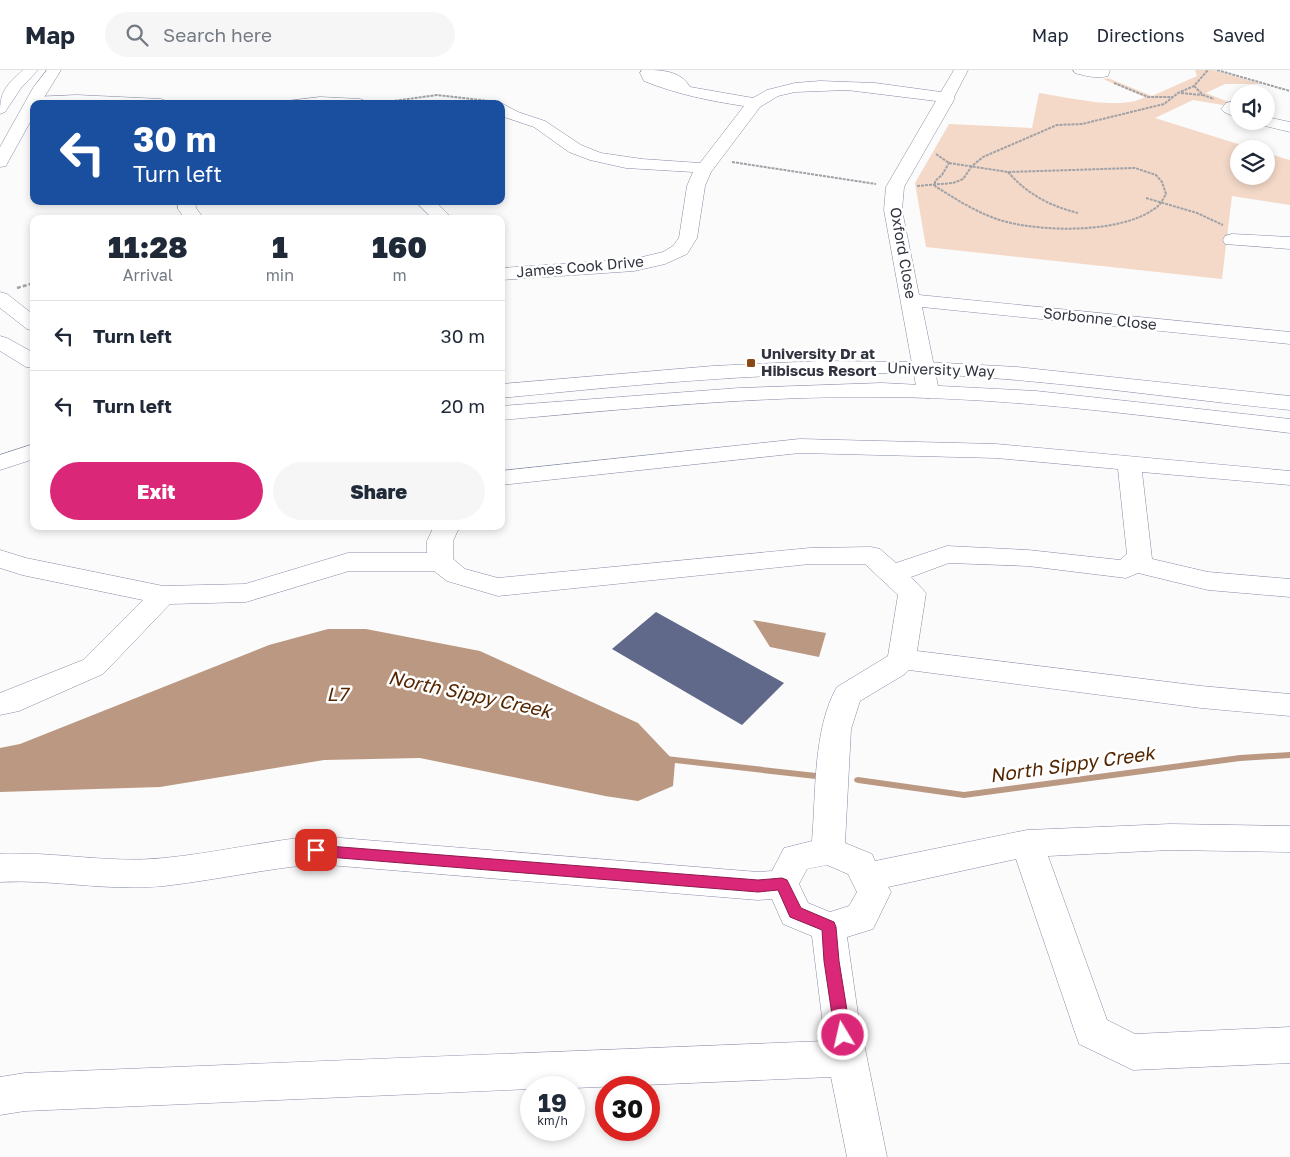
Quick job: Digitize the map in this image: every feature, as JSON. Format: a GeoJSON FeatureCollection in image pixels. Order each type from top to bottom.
{"type":"FeatureCollection","features":[{"type":"Feature","properties":{"kind":"street"},"geometry":{"type":"LineString","coordinates":[[2,106],[24,70]]}},
{"type":"Feature","properties":{"kind":"street"},"geometry":{"type":"LineString","coordinates":[[15,84],[31,70]]}},
{"type":"Feature","properties":{"kind":"street"},"geometry":{"type":"LineString","coordinates":[[34,100],[54,70]]}},
{"type":"Feature","properties":{"kind":"street","name":"Oxford Close"},"geometry":{"type":"LineString","coordinates":[[928,391],[893,210],[895,187],[947,98],[961,70]]}},
{"type":"Feature","properties":{"kind":"street"},"geometry":{"type":"LineString","coordinates":[[1080,70],[1101,72]]}},
{"type":"Feature","properties":{"kind":"street","name":"James Cook Drive"},"geometry":{"type":"LineString","coordinates":[[505,274],[633,264],[669,256],[686,244],[689,237],[693,197],[707,164],[756,103],[768,94],[822,76],[947,98]]}},
{"type":"Feature","properties":{"kind":"street"},"geometry":{"type":"LineString","coordinates":[[684,90],[718,98],[756,103]]}},
{"type":"Feature","properties":{"kind":"street"},"geometry":{"type":"LineString","coordinates":[[2,106],[30,102]]}},
{"type":"Feature","properties":{"kind":"street"},"geometry":{"type":"LineString","coordinates":[[0,162],[30,107]]}},
{"type":"Feature","properties":{"kind":"street"},"geometry":{"type":"LineString","coordinates":[[505,111],[510,116],[532,120],[566,144],[581,152],[602,158],[624,162],[707,164]]}},
{"type":"Feature","properties":{"kind":"street"},"geometry":{"type":"LineString","coordinates":[[1275,115],[1290,120]]}},
{"type":"Feature","properties":{"kind":"street"},"geometry":{"type":"LineString","coordinates":[[1275,124],[1290,127]]}},
{"type":"Feature","properties":{"kind":"street"},"geometry":{"type":"LineString","coordinates":[[428,205],[440,215]]}},
{"type":"Feature","properties":{"kind":"street"},"geometry":{"type":"LineString","coordinates":[[1229,233],[1290,243]]}},
{"type":"Feature","properties":{"kind":"street"},"geometry":{"type":"LineString","coordinates":[[0,298],[30,322]]}},
{"type":"Feature","properties":{"kind":"street","name":"Sorbonne Close"},"geometry":{"type":"LineString","coordinates":[[911,300],[1290,338]]}},
{"type":"Feature","properties":{"kind":"street"},"geometry":{"type":"LineString","coordinates":[[0,342],[30,360]]}},
{"type":"Feature","properties":{"kind":"street","name":"University Way"},"geometry":{"type":"LineString","coordinates":[[505,390],[748,370],[839,367],[925,368],[1012,373],[1290,403]]}},
{"type":"Feature","properties":{"kind":"street","name":"University Way"},"geometry":{"type":"LineString","coordinates":[[505,412],[739,394],[831,391],[928,391],[1071,401],[1290,426]]}},
{"type":"Feature","properties":{"kind":"street"},"geometry":{"type":"LineString","coordinates":[[505,478],[800,446],[996,451],[1290,478]]}},
{"type":"Feature","properties":{"kind":"street"},"geometry":{"type":"LineString","coordinates":[[0,463],[30,452]]}},
{"type":"Feature","properties":{"kind":"street"},"geometry":{"type":"LineString","coordinates":[[893,574],[947,554],[1028,558],[1126,569],[1140,557],[1129,463]]}},
{"type":"Feature","properties":{"kind":"street"},"geometry":{"type":"LineString","coordinates":[[440,562],[440,541],[445,530]]}},
{"type":"Feature","properties":{"kind":"street"},"geometry":{"type":"LineString","coordinates":[[0,560],[163,595],[246,593],[348,562],[440,562],[456,575],[498,586],[810,556],[871,554],[912,593],[902,659],[895,668],[847,696],[836,729],[828,851]]}},
{"type":"Feature","properties":{"kind":"street"},"geometry":{"type":"LineString","coordinates":[[1133,563],[1208,581],[1290,588]]}},
{"type":"Feature","properties":{"kind":"street"},"geometry":{"type":"LineString","coordinates":[[0,704],[9,703],[93,667],[163,595]]}},
{"type":"Feature","properties":{"kind":"street"},"geometry":{"type":"LineString","coordinates":[[902,659],[1191,696],[1290,705]]}},
{"type":"Feature","properties":{"kind":"street"},"geometry":{"type":"LineString","coordinates":[[867,877],[1027,843],[1170,837],[1290,839]]}},
{"type":"Feature","properties":{"kind":"street"},"geometry":{"type":"LineString","coordinates":[[1027,843],[1092,1032],[1133,1052],[1290,1045]]}},
{"type":"Feature","properties":{"kind":"street"},"geometry":{"type":"LineString","coordinates":[[0,868],[20,867],[105,874],[164,872],[274,854],[316,850],[758,886],[782,884]]}},
{"type":"Feature","properties":{"kind":"street"},"geometry":{"type":"LineString","coordinates":[[828,851],[860,864],[874,892],[861,918],[828,927],[796,912],[782,884],[796,858],[828,851]]}},
{"type":"Feature","properties":{"kind":"street"},"geometry":{"type":"LineString","coordinates":[[828,927],[831,961],[867,1157]]}},
{"type":"Feature","properties":{"kind":"street"},"geometry":{"type":"LineString","coordinates":[[0,1096],[25,1092],[848,1058]]}},
{"type":"Feature","properties":{"kind":"path"},"geometry":{"type":"LineString","coordinates":[[707,164],[895,187],[935,186],[953,183],[963,179],[972,166],[982,157],[1058,125],[1082,124],[1164,104],[1178,93],[1194,86],[1208,70]]}},
{"type":"Feature","properties":{"kind":"path"},"geometry":{"type":"LineString","coordinates":[[1217,70],[1290,91]]}},
{"type":"Feature","properties":{"kind":"path"},"geometry":{"type":"LineString","coordinates":[[1101,72],[1107,80],[1148,96],[1172,97]]}},
{"type":"Feature","properties":{"kind":"path"},"geometry":{"type":"LineString","coordinates":[[1194,86],[1203,95]]}},
{"type":"Feature","properties":{"kind":"path"},"geometry":{"type":"LineString","coordinates":[[1178,93],[1203,95],[1230,106]]}},
{"type":"Feature","properties":{"kind":"path"},"geometry":{"type":"LineString","coordinates":[[403,100],[437,95],[468,100]]}},
{"type":"Feature","properties":{"kind":"path"},"geometry":{"type":"LineString","coordinates":[[935,186],[992,217],[1008,222],[1051,227],[1090,227],[1114,224],[1143,216],[1156,209],[1166,194],[1164,182],[1153,173],[1135,168],[1008,172],[948,163]]}},
{"type":"Feature","properties":{"kind":"path"},"geometry":{"type":"LineString","coordinates":[[1008,172],[1013,179],[1039,198],[1063,209],[1078,213]]}},
{"type":"Feature","properties":{"kind":"path"},"geometry":{"type":"LineString","coordinates":[[1146,198],[1162,201],[1197,213],[1229,233]]}},
{"type":"Feature","properties":{"kind":"shaded area"},"geometry":{"type":"Polygon","coordinates":[[[1195,70],[1214,70],[1261,84],[1225,84],[1206,93],[1230,103],[1223,105],[1193,100],[1155,118],[1230,141],[1230,185],[1275,185],[1275,156],[1290,160],[1290,205],[1232,196],[1222,279],[926,247],[915,183],[949,124],[1032,128],[1039,93],[1094,102],[1122,103],[1145,97],[1103,79],[1108,78],[1152,96],[1197,76],[1195,70]]]}},
{"type":"Feature","properties":{"kind":"water"},"geometry":{"type":"Polygon","coordinates":[[[753,620],[826,633],[819,657],[770,647],[753,620]]]}},
{"type":"Feature","properties":{"kind":"water","name":"L7"},"geometry":{"type":"Polygon","coordinates":[[[328,629],[366,629],[480,651],[638,723],[675,762],[673,786],[638,801],[420,758],[324,760],[160,787],[0,792],[0,748],[20,744],[269,645],[328,629]]]}},
{"type":"Feature","properties":{"kind":"building"},"geometry":{"type":"Polygon","coordinates":[[[656,612],[784,683],[742,725],[612,649],[656,612]]]}},
{"type":"Feature","properties":{"kind":"waterway","name":"North Sippy Creek"},"geometry":{"type":"LineString","coordinates":[[858,780],[964,795],[1240,758],[1290,755]]}},
{"type":"Feature","properties":{"kind":"waterway","name":"North Sippy Creek"},"geometry":{"type":"LineString","coordinates":[[666,759],[816,776]]}},
{"type":"Feature","properties":{"kind":"place","name":"University Dr at Hibiscus Resort"},"geometry":{"type":"Point","coordinates":[751,363]}},
{"type":"Feature","properties":{"kind":"route"},"geometry":{"type":"LineString","coordinates":[[316,850],[758,886],[782,884],[796,912],[828,927],[831,961],[843,1035]]}}]}
